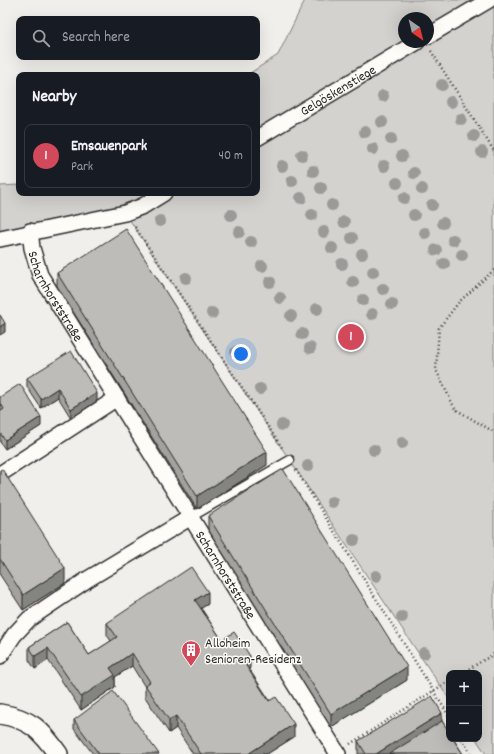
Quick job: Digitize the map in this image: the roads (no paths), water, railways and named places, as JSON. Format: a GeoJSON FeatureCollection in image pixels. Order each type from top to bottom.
{"type":"FeatureCollection","features":[{"type":"Feature","properties":{"kind":"street","name":"Gelgöskenstiege"},"geometry":{"type":"LineString","coordinates":[[434,36],[489,0]]}},
{"type":"Feature","properties":{"kind":"street","name":"Gelgöskenstiege"},"geometry":{"type":"LineString","coordinates":[[260,136],[414,48]]}},
{"type":"Feature","properties":{"kind":"street"},"geometry":{"type":"LineString","coordinates":[[0,239],[30,231],[125,213],[143,206],[159,196]]}},
{"type":"Feature","properties":{"kind":"street","name":"Scharnhorststraße"},"geometry":{"type":"LineString","coordinates":[[30,231],[32,248],[40,275],[338,753]]}},
{"type":"Feature","properties":{"kind":"street"},"geometry":{"type":"LineString","coordinates":[[0,474],[117,398]]}},
{"type":"Feature","properties":{"kind":"street","name":"Scharnhorststraße"},"geometry":{"type":"LineString","coordinates":[[0,656],[14,635],[29,619],[88,579],[190,517]]}},
{"type":"Feature","properties":{"kind":"street"},"geometry":{"type":"LineString","coordinates":[[0,714],[27,722],[43,733],[58,754]]}},
{"type":"Feature","properties":{"kind":"lane"},"geometry":{"type":"LineString","coordinates":[[190,517],[290,460]]}},
{"type":"Feature","properties":{"kind":"place","name":"Emsauenpark"},"geometry":{"type":"Point","coordinates":[351,337]}},
{"type":"Feature","properties":{"kind":"place","name":"Alloheim Senioren-Residenz"},"geometry":{"type":"Point","coordinates":[191,667]}}]}
